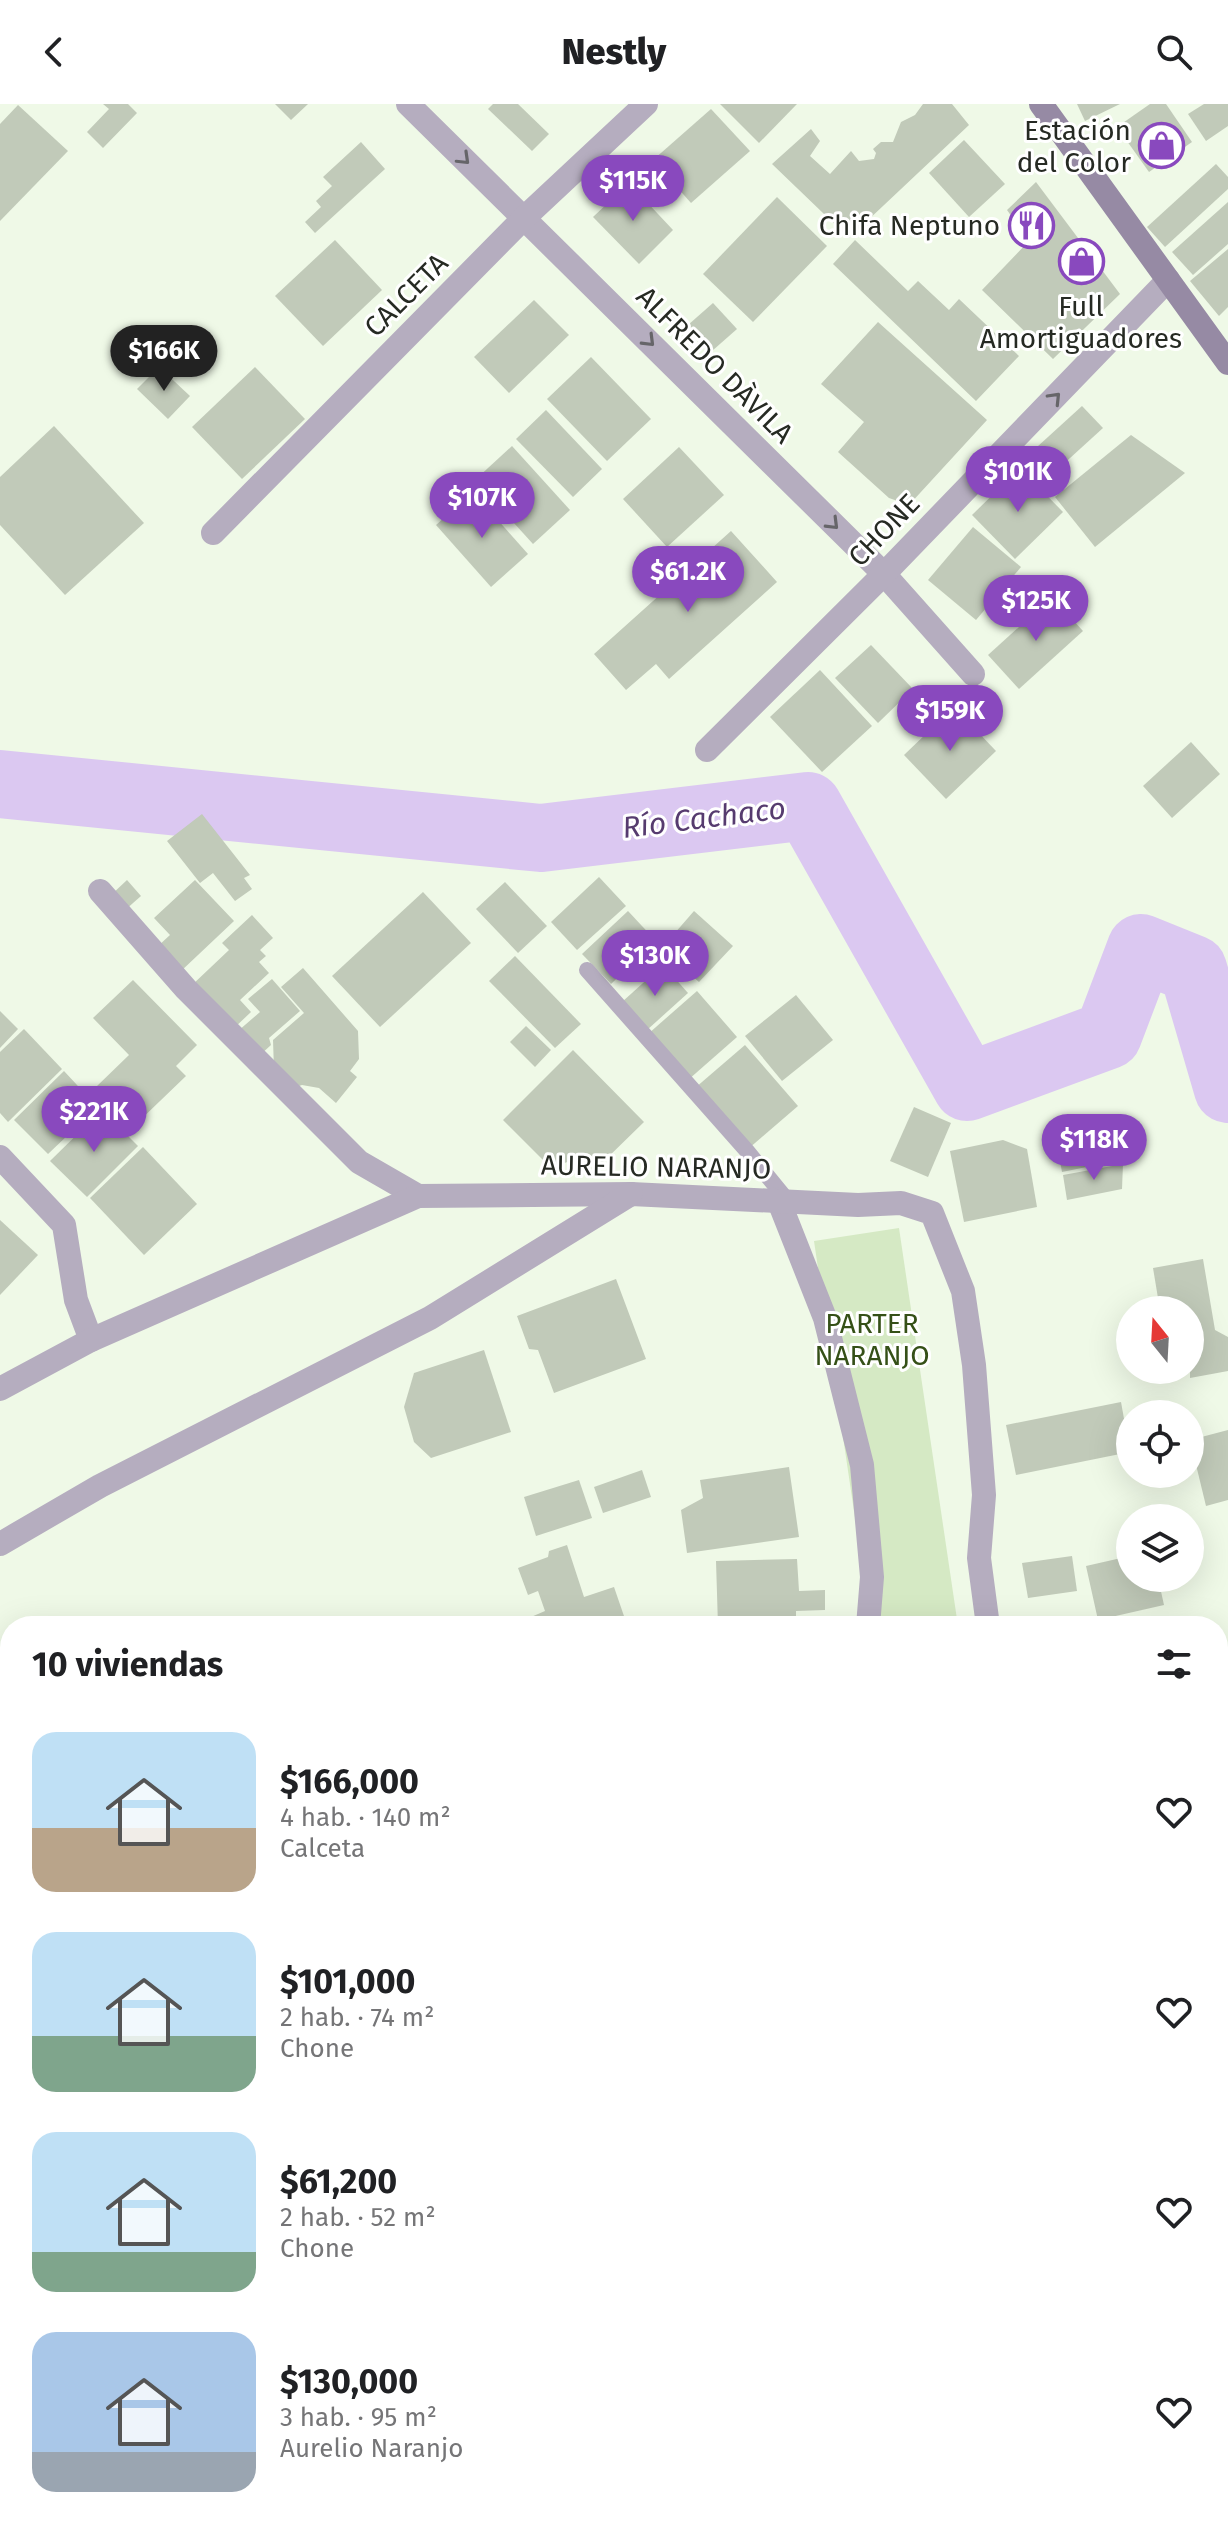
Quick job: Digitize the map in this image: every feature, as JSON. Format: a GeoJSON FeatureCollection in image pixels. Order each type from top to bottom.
{"type":"FeatureCollection","features":[{"type":"Feature","properties":{"kind":"main road"},"geometry":{"type":"LineString","coordinates":[[1041,104],[1228,363]]}},
{"type":"Feature","properties":{"kind":"street","name":"ALFREDO DÀVILA"},"geometry":{"type":"LineString","coordinates":[[408,104],[884,574],[973,674]]}},
{"type":"Feature","properties":{"kind":"street","name":"CALCETA"},"geometry":{"type":"LineString","coordinates":[[213,533],[524,218],[646,104]]}},
{"type":"Feature","properties":{"kind":"street","name":"CHONE"},"geometry":{"type":"LineString","coordinates":[[707,750],[884,574],[1168,280]]}},
{"type":"Feature","properties":{"kind":"street"},"geometry":{"type":"LineString","coordinates":[[100,891],[186,989],[359,1162],[418,1196]]}},
{"type":"Feature","properties":{"kind":"street"},"geometry":{"type":"LineString","coordinates":[[0,1157],[64,1225],[76,1300],[91,1340]]}},
{"type":"Feature","properties":{"kind":"street"},"geometry":{"type":"LineString","coordinates":[[0,1544],[100,1486],[430,1318],[631,1194]]}},
{"type":"Feature","properties":{"kind":"street","name":"AURELIO NARANJO"},"geometry":{"type":"LineString","coordinates":[[0,1389],[91,1340],[418,1196],[631,1194],[858,1205],[901,1203],[932,1213],[963,1291],[974,1365],[984,1495],[979,1558],[987,1616]]}},
{"type":"Feature","properties":{"kind":"street"},"geometry":{"type":"LineString","coordinates":[[783,1200],[825,1318],[862,1465],[872,1577],[869,1616]]}},
{"type":"Feature","properties":{"kind":"lane"},"geometry":{"type":"LineString","coordinates":[[587,970],[783,1200]]}},
{"type":"Feature","properties":{"kind":"green space","name":"PARTER NARANJO"},"geometry":{"type":"Polygon","coordinates":[[[899,1228],[957,1616],[870,1616],[814,1241],[899,1228]]]}},
{"type":"Feature","properties":{"kind":"building"},"geometry":{"type":"Polygon","coordinates":[[[103,104],[128,104],[137,113],[103,148],[87,132],[109,109],[103,104]]]}},
{"type":"Feature","properties":{"kind":"building"},"geometry":{"type":"Polygon","coordinates":[[[275,104],[308,104],[291,120],[275,104]]]}},
{"type":"Feature","properties":{"kind":"building"},"geometry":{"type":"Polygon","coordinates":[[[493,104],[518,104],[549,134],[532,151],[488,109],[493,104]]]}},
{"type":"Feature","properties":{"kind":"building"},"geometry":{"type":"Polygon","coordinates":[[[720,104],[797,104],[759,143],[720,104]]]}},
{"type":"Feature","properties":{"kind":"building"},"geometry":{"type":"Polygon","coordinates":[[[923,104],[952,104],[969,125],[849,238],[772,164],[811,129],[820,141],[810,156],[830,174],[851,151],[859,161],[874,159],[876,153],[873,149],[881,142],[893,142],[901,122],[915,115],[923,104]]]}},
{"type":"Feature","properties":{"kind":"building"},"geometry":{"type":"Polygon","coordinates":[[[1077,104],[1120,104],[1085,121],[1077,104]]]}},
{"type":"Feature","properties":{"kind":"building"},"geometry":{"type":"Polygon","coordinates":[[[1150,104],[1166,104],[1192,142],[1149,172],[1117,127],[1150,104]]]}},
{"type":"Feature","properties":{"kind":"building"},"geometry":{"type":"Polygon","coordinates":[[[1204,104],[1228,104],[1228,126],[1206,141],[1188,114],[1204,104]]]}},
{"type":"Feature","properties":{"kind":"building"},"geometry":{"type":"Polygon","coordinates":[[[18,105],[68,151],[0,221],[0,124],[18,105]]]}},
{"type":"Feature","properties":{"kind":"building"},"geometry":{"type":"Polygon","coordinates":[[[711,109],[750,151],[691,203],[653,160],[711,109]]]}},
{"type":"Feature","properties":{"kind":"building"},"geometry":{"type":"Polygon","coordinates":[[[964,140],[1005,184],[969,217],[929,173],[964,140]]]}},
{"type":"Feature","properties":{"kind":"building"},"geometry":{"type":"Polygon","coordinates":[[[361,142],[385,169],[315,233],[305,222],[321,207],[316,201],[332,186],[323,177],[361,142]]]}},
{"type":"Feature","properties":{"kind":"building"},"geometry":{"type":"Polygon","coordinates":[[[1216,164],[1228,177],[1228,189],[1165,247],[1147,227],[1216,164]]]}},
{"type":"Feature","properties":{"kind":"building"},"geometry":{"type":"Polygon","coordinates":[[[1036,182],[1120,294],[1053,359],[982,290],[1029,241],[1007,210],[1036,182]]]}},
{"type":"Feature","properties":{"kind":"building"},"geometry":{"type":"Polygon","coordinates":[[[629,183],[673,230],[639,264],[593,217],[629,183]]]}},
{"type":"Feature","properties":{"kind":"building"},"geometry":{"type":"Polygon","coordinates":[[[777,197],[827,246],[753,322],[703,274],[777,197]]]}},
{"type":"Feature","properties":{"kind":"building"},"geometry":{"type":"Polygon","coordinates":[[[1228,202],[1228,244],[1193,275],[1172,252],[1228,202]]]}},
{"type":"Feature","properties":{"kind":"building"},"geometry":{"type":"Polygon","coordinates":[[[335,240],[382,290],[323,346],[275,296],[335,240]]]}},
{"type":"Feature","properties":{"kind":"building"},"geometry":{"type":"Polygon","coordinates":[[[855,240],[908,291],[918,281],[949,310],[959,299],[1019,356],[976,401],[833,264],[855,240]]]}},
{"type":"Feature","properties":{"kind":"building"},"geometry":{"type":"Polygon","coordinates":[[[1228,249],[1228,307],[1219,316],[1190,281],[1228,249]]]}},
{"type":"Feature","properties":{"kind":"building"},"geometry":{"type":"Polygon","coordinates":[[[534,300],[569,335],[509,393],[474,357],[534,300]]]}},
{"type":"Feature","properties":{"kind":"building"},"geometry":{"type":"Polygon","coordinates":[[[713,303],[737,329],[712,351],[688,325],[713,303]]]}},
{"type":"Feature","properties":{"kind":"building"},"geometry":{"type":"Polygon","coordinates":[[[878,322],[987,420],[909,505],[889,498],[838,452],[864,422],[821,384],[878,322]]]}},
{"type":"Feature","properties":{"kind":"building"},"geometry":{"type":"Polygon","coordinates":[[[591,357],[651,419],[607,461],[547,399],[591,357]]]}},
{"type":"Feature","properties":{"kind":"building"},"geometry":{"type":"Polygon","coordinates":[[[159,367],[190,396],[168,419],[137,389],[159,367]]]}},
{"type":"Feature","properties":{"kind":"building"},"geometry":{"type":"Polygon","coordinates":[[[255,367],[305,419],[242,479],[192,427],[255,367]]]}},
{"type":"Feature","properties":{"kind":"building"},"geometry":{"type":"Polygon","coordinates":[[[1082,406],[1103,428],[1047,479],[1026,457],[1082,406]]]}},
{"type":"Feature","properties":{"kind":"building"},"geometry":{"type":"Polygon","coordinates":[[[546,410],[602,469],[573,497],[516,439],[546,410]]]}},
{"type":"Feature","properties":{"kind":"building"},"geometry":{"type":"Polygon","coordinates":[[[54,426],[144,523],[65,595],[0,525],[0,477],[54,426]]]}},
{"type":"Feature","properties":{"kind":"building"},"geometry":{"type":"Polygon","coordinates":[[[1131,435],[1185,473],[1095,547],[1055,497],[1131,435]]]}},
{"type":"Feature","properties":{"kind":"building"},"geometry":{"type":"Polygon","coordinates":[[[512,446],[570,510],[533,544],[475,480],[512,446]]]}},
{"type":"Feature","properties":{"kind":"building"},"geometry":{"type":"Polygon","coordinates":[[[679,447],[724,495],[667,547],[623,499],[679,447]]]}},
{"type":"Feature","properties":{"kind":"building"},"geometry":{"type":"Polygon","coordinates":[[[1020,468],[1063,512],[1015,559],[972,515],[1020,468]]]}},
{"type":"Feature","properties":{"kind":"building"},"geometry":{"type":"Polygon","coordinates":[[[473,492],[528,554],[491,587],[436,525],[473,492]]]}},
{"type":"Feature","properties":{"kind":"building"},"geometry":{"type":"Polygon","coordinates":[[[973,527],[1021,567],[976,620],[928,580],[973,527]]]}},
{"type":"Feature","properties":{"kind":"building"},"geometry":{"type":"Polygon","coordinates":[[[731,531],[777,582],[669,679],[656,664],[626,690],[594,654],[731,531]]]}},
{"type":"Feature","properties":{"kind":"building"},"geometry":{"type":"Polygon","coordinates":[[[1052,597],[1083,631],[1019,689],[988,655],[1052,597]]]}},
{"type":"Feature","properties":{"kind":"building"},"geometry":{"type":"Polygon","coordinates":[[[871,645],[913,689],[878,723],[835,678],[871,645]]]}},
{"type":"Feature","properties":{"kind":"building"},"geometry":{"type":"Polygon","coordinates":[[[820,670],[872,726],[822,772],[770,717],[820,670]]]}},
{"type":"Feature","properties":{"kind":"building"},"geometry":{"type":"Polygon","coordinates":[[[954,707],[996,751],[946,799],[904,755],[954,707]]]}},
{"type":"Feature","properties":{"kind":"building"},"geometry":{"type":"Polygon","coordinates":[[[1191,742],[1220,774],[1172,818],[1143,786],[1191,742]]]}},
{"type":"Feature","properties":{"kind":"building"},"geometry":{"type":"Polygon","coordinates":[[[202,814],[250,875],[244,878],[252,889],[235,901],[213,873],[200,883],[167,841],[202,814]]]}},
{"type":"Feature","properties":{"kind":"building"},"geometry":{"type":"Polygon","coordinates":[[[599,877],[626,906],[577,950],[551,922],[599,877]]]}},
{"type":"Feature","properties":{"kind":"building"},"geometry":{"type":"Polygon","coordinates":[[[127,880],[141,896],[124,911],[110,896],[127,880]]]}},
{"type":"Feature","properties":{"kind":"building"},"geometry":{"type":"Polygon","coordinates":[[[195,880],[234,921],[180,972],[157,947],[170,935],[154,918],[195,880]]]}},
{"type":"Feature","properties":{"kind":"building"},"geometry":{"type":"Polygon","coordinates":[[[505,882],[547,926],[518,953],[476,909],[505,882]]]}},
{"type":"Feature","properties":{"kind":"building"},"geometry":{"type":"Polygon","coordinates":[[[423,892],[471,943],[380,1027],[332,976],[423,892]]]}},
{"type":"Feature","properties":{"kind":"building"},"geometry":{"type":"Polygon","coordinates":[[[628,911],[656,941],[611,984],[582,954],[628,911]]]}},
{"type":"Feature","properties":{"kind":"building"},"geometry":{"type":"Polygon","coordinates":[[[694,911],[733,946],[699,982],[661,949],[694,911]]]}},
{"type":"Feature","properties":{"kind":"building"},"geometry":{"type":"Polygon","coordinates":[[[252,915],[273,938],[260,950],[266,956],[259,962],[269,973],[240,1000],[251,1012],[232,1030],[191,986],[229,950],[222,943],[252,915]]]}},
{"type":"Feature","properties":{"kind":"building"},"geometry":{"type":"Polygon","coordinates":[[[515,956],[581,1024],[555,1048],[489,981],[515,956]]]}},
{"type":"Feature","properties":{"kind":"building"},"geometry":{"type":"Polygon","coordinates":[[[663,965],[688,993],[647,1030],[622,1002],[663,965]]]}},
{"type":"Feature","properties":{"kind":"building"},"geometry":{"type":"Polygon","coordinates":[[[303,968],[358,1031],[359,1059],[350,1071],[357,1077],[336,1103],[319,1088],[302,1085],[293,1088],[274,1070],[273,1040],[304,1013],[281,987],[303,968]]]}},
{"type":"Feature","properties":{"kind":"building"},"geometry":{"type":"Polygon","coordinates":[[[272,979],[300,1011],[269,1038],[271,1045],[259,1056],[238,1031],[260,1012],[248,999],[272,979]]]}},
{"type":"Feature","properties":{"kind":"building"},"geometry":{"type":"Polygon","coordinates":[[[133,980],[197,1045],[176,1066],[186,1076],[134,1126],[96,1087],[129,1055],[93,1018],[133,980]]]}},
{"type":"Feature","properties":{"kind":"building"},"geometry":{"type":"Polygon","coordinates":[[[697,991],[737,1037],[688,1080],[648,1034],[697,991]]]}},
{"type":"Feature","properties":{"kind":"building"},"geometry":{"type":"Polygon","coordinates":[[[796,995],[833,1040],[782,1081],[745,1036],[796,995]]]}},
{"type":"Feature","properties":{"kind":"building"},"geometry":{"type":"Polygon","coordinates":[[[0,1011],[18,1029],[0,1048],[0,1011]]]}},
{"type":"Feature","properties":{"kind":"building"},"geometry":{"type":"Polygon","coordinates":[[[526,1026],[551,1050],[535,1067],[510,1042],[526,1026]]]}},
{"type":"Feature","properties":{"kind":"building"},"geometry":{"type":"Polygon","coordinates":[[[24,1029],[62,1069],[8,1122],[0,1113],[0,1052],[24,1029]]]}},
{"type":"Feature","properties":{"kind":"building"},"geometry":{"type":"Polygon","coordinates":[[[745,1045],[798,1106],[748,1149],[695,1088],[745,1045]]]}},
{"type":"Feature","properties":{"kind":"building"},"geometry":{"type":"Polygon","coordinates":[[[573,1050],[644,1122],[600,1165],[589,1154],[551,1168],[503,1120],[573,1050]]]}},
{"type":"Feature","properties":{"kind":"building"},"geometry":{"type":"Polygon","coordinates":[[[64,1071],[90,1099],[82,1107],[90,1114],[48,1154],[14,1120],[64,1071]]]}},
{"type":"Feature","properties":{"kind":"building"},"geometry":{"type":"Polygon","coordinates":[[[914,1107],[951,1123],[928,1177],[890,1161],[914,1107]]]}},
{"type":"Feature","properties":{"kind":"building"},"geometry":{"type":"Polygon","coordinates":[[[102,1110],[138,1146],[87,1197],[50,1161],[102,1110]]]}},
{"type":"Feature","properties":{"kind":"building"},"geometry":{"type":"Polygon","coordinates":[[[1118,1117],[1126,1159],[1062,1172],[1054,1130],[1118,1117]]]}},
{"type":"Feature","properties":{"kind":"building"},"geometry":{"type":"Polygon","coordinates":[[[1003,1140],[1027,1149],[1037,1207],[964,1222],[950,1151],[1003,1140]]]}},
{"type":"Feature","properties":{"kind":"building"},"geometry":{"type":"Polygon","coordinates":[[[143,1147],[197,1204],[144,1255],[90,1198],[143,1147]]]}},
{"type":"Feature","properties":{"kind":"building"},"geometry":{"type":"Polygon","coordinates":[[[1123,1164],[1122,1189],[1067,1200],[1063,1175],[1123,1164]]]}},
{"type":"Feature","properties":{"kind":"building"},"geometry":{"type":"Polygon","coordinates":[[[0,1220],[38,1255],[0,1295],[0,1220]]]}},
{"type":"Feature","properties":{"kind":"building"},"geometry":{"type":"Polygon","coordinates":[[[1203,1259],[1215,1330],[1228,1337],[1228,1371],[1204,1375],[1204,1296],[1158,1296],[1153,1268],[1203,1259]]]}},
{"type":"Feature","properties":{"kind":"building"},"geometry":{"type":"Polygon","coordinates":[[[616,1279],[646,1359],[554,1393],[538,1350],[529,1349],[517,1316],[616,1279]]]}},
{"type":"Feature","properties":{"kind":"building"},"geometry":{"type":"Polygon","coordinates":[[[484,1350],[511,1432],[431,1458],[414,1442],[404,1407],[414,1373],[484,1350]]]}},
{"type":"Feature","properties":{"kind":"building"},"geometry":{"type":"Polygon","coordinates":[[[1116,1403],[1116,1455],[1016,1475],[1006,1425],[1116,1403]]]}},
{"type":"Feature","properties":{"kind":"building"},"geometry":{"type":"Polygon","coordinates":[[[1228,1430],[1228,1500],[1206,1506],[1202,1488],[1204,1436],[1228,1430]]]}},
{"type":"Feature","properties":{"kind":"building"},"geometry":{"type":"Polygon","coordinates":[[[789,1467],[799,1537],[687,1553],[681,1510],[703,1498],[700,1480],[789,1467]]]}},
{"type":"Feature","properties":{"kind":"building"},"geometry":{"type":"Polygon","coordinates":[[[642,1470],[651,1497],[603,1513],[594,1487],[642,1470]]]}},
{"type":"Feature","properties":{"kind":"building"},"geometry":{"type":"Polygon","coordinates":[[[579,1480],[592,1518],[536,1536],[524,1497],[579,1480]]]}},
{"type":"Feature","properties":{"kind":"building"},"geometry":{"type":"Polygon","coordinates":[[[567,1545],[584,1597],[614,1587],[624,1616],[533,1616],[545,1611],[538,1591],[528,1595],[518,1568],[548,1557],[549,1551],[567,1545]]]}},
{"type":"Feature","properties":{"kind":"building"},"geometry":{"type":"Polygon","coordinates":[[[1072,1556],[1077,1591],[1028,1598],[1022,1563],[1072,1556]]]}},
{"type":"Feature","properties":{"kind":"building"},"geometry":{"type":"Polygon","coordinates":[[[797,1559],[799,1591],[825,1590],[825,1610],[796,1611],[796,1616],[718,1616],[716,1561],[797,1559]]]}},
{"type":"Feature","properties":{"kind":"building"},"geometry":{"type":"Polygon","coordinates":[[[1116,1559],[1116,1592],[1161,1592],[1164,1605],[1116,1616],[1097,1616],[1086,1566],[1116,1559]]]}},
{"type":"Feature","properties":{"kind":"waterway","name":"Río Cachaco"},"geometry":{"type":"LineString","coordinates":[[0,784],[541,838],[808,806],[967,1087],[1108,1035],[1141,948],[1193,969],[1228,1089]]}},
{"type":"Feature","properties":{"kind":"place","name":"Estación del Color"},"geometry":{"type":"Point","coordinates":[1162,146]}},
{"type":"Feature","properties":{"kind":"place","name":"Chifa Neptuno"},"geometry":{"type":"Point","coordinates":[1031,225]}},
{"type":"Feature","properties":{"kind":"place","name":"Full Amortiguadores"},"geometry":{"type":"Point","coordinates":[1081,262]}}]}
